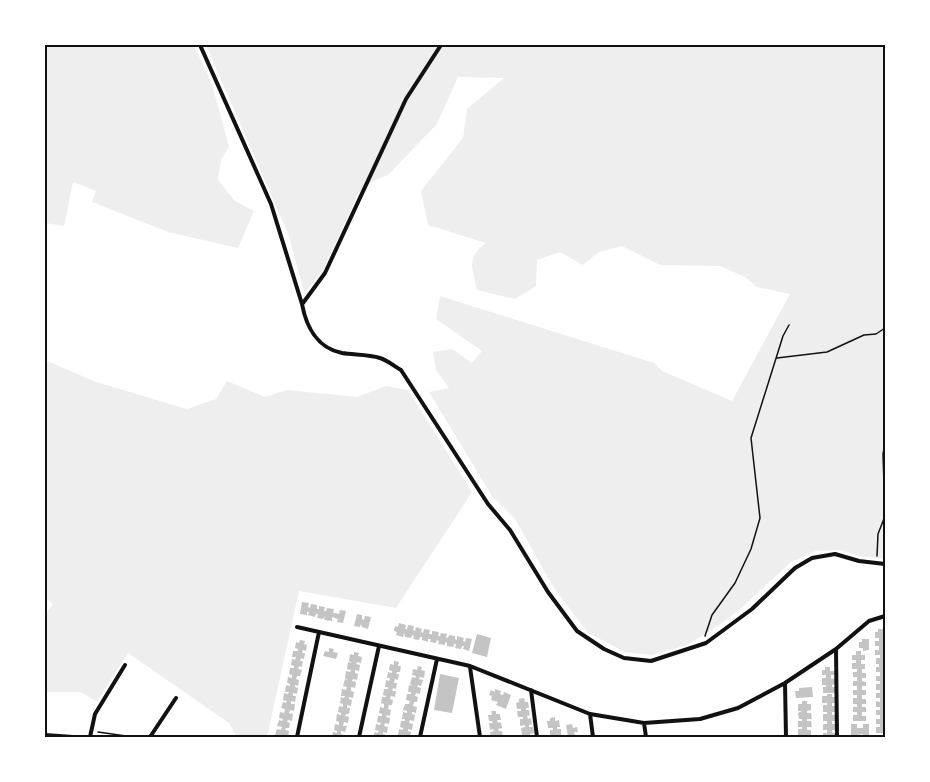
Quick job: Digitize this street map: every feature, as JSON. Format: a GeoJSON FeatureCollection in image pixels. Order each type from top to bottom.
{"type":"FeatureCollection","features":[{"type":"Feature","properties":{"kind":"street"},"geometry":{"type":"LineString","coordinates":[[200,45],[271,204],[302,304],[305,321],[316,338],[326,346],[339,352],[380,358],[401,370],[488,504],[510,530],[548,592],[577,631],[604,649],[624,658],[660,659],[701,645],[752,609],[804,561],[835,554],[859,561],[885,564]]}},
{"type":"Feature","properties":{"kind":"street"},"geometry":{"type":"LineString","coordinates":[[302,304],[325,273],[406,99],[441,45]]}},
{"type":"Feature","properties":{"kind":"street"},"geometry":{"type":"LineString","coordinates":[[297,627],[470,666],[590,714],[645,723],[700,719],[738,708],[785,683],[836,649],[869,621],[885,616]]}},
{"type":"Feature","properties":{"kind":"street"},"geometry":{"type":"LineString","coordinates":[[297,737],[320,632]]}},
{"type":"Feature","properties":{"kind":"street"},"geometry":{"type":"LineString","coordinates":[[359,737],[379,646]]}},
{"type":"Feature","properties":{"kind":"street"},"geometry":{"type":"LineString","coordinates":[[836,649],[837,737]]}},
{"type":"Feature","properties":{"kind":"street"},"geometry":{"type":"LineString","coordinates":[[420,737],[437,659]]}},
{"type":"Feature","properties":{"kind":"street"},"geometry":{"type":"LineString","coordinates":[[90,737],[95,714],[125,665]]}},
{"type":"Feature","properties":{"kind":"street"},"geometry":{"type":"LineString","coordinates":[[470,666],[480,737]]}},
{"type":"Feature","properties":{"kind":"street"},"geometry":{"type":"LineString","coordinates":[[785,683],[786,737]]}},
{"type":"Feature","properties":{"kind":"street"},"geometry":{"type":"LineString","coordinates":[[531,690],[537,737]]}},
{"type":"Feature","properties":{"kind":"street"},"geometry":{"type":"LineString","coordinates":[[150,737],[176,698]]}},
{"type":"Feature","properties":{"kind":"street"},"geometry":{"type":"LineString","coordinates":[[590,714],[593,737]]}},
{"type":"Feature","properties":{"kind":"street"},"geometry":{"type":"LineString","coordinates":[[645,723],[646,737]]}},
{"type":"Feature","properties":{"kind":"street"},"geometry":{"type":"LineString","coordinates":[[45,735],[73,737]]}},
{"type":"Feature","properties":{"kind":"path"},"geometry":{"type":"LineString","coordinates":[[701,645],[712,615],[735,583],[751,549],[760,518],[751,438],[783,336],[789,325]]}},
{"type":"Feature","properties":{"kind":"path"},"geometry":{"type":"LineString","coordinates":[[776,358],[827,352],[864,335],[876,334],[885,328]]}},
{"type":"Feature","properties":{"kind":"path"},"geometry":{"type":"LineString","coordinates":[[877,563],[878,534],[885,516],[883,454],[885,444]]}},
{"type":"Feature","properties":{"kind":"shaded area"},"geometry":{"type":"Polygon","coordinates":[[[45,45],[194,45],[212,84],[229,147],[221,160],[218,180],[235,201],[254,211],[238,248],[168,232],[92,202],[96,191],[73,182],[64,226],[45,223],[45,45]]]}},
{"type":"Feature","properties":{"kind":"shaded area"},"geometry":{"type":"Polygon","coordinates":[[[206,45],[885,45],[885,559],[860,556],[840,550],[816,551],[791,562],[739,610],[715,628],[687,645],[652,655],[625,652],[588,633],[554,588],[515,519],[492,496],[429,392],[449,388],[436,370],[433,352],[452,349],[472,363],[482,351],[436,319],[440,296],[654,363],[662,371],[732,401],[790,294],[757,287],[745,277],[720,266],[660,265],[622,246],[599,252],[583,265],[560,252],[537,260],[536,286],[515,299],[477,290],[472,269],[473,258],[486,243],[428,225],[421,191],[463,138],[467,109],[504,78],[458,77],[437,124],[388,175],[375,180],[359,192],[322,272],[304,293],[289,236],[206,45]]]}},
{"type":"Feature","properties":{"kind":"shaded area"},"geometry":{"type":"Polygon","coordinates":[[[45,360],[96,382],[187,409],[216,399],[227,381],[265,397],[287,390],[357,397],[386,386],[408,390],[472,492],[396,608],[299,591],[267,737],[237,737],[229,723],[128,653],[97,702],[81,692],[45,692],[45,615],[53,604],[45,598],[45,360]]]}},
{"type":"Feature","properties":{"kind":"building"},"geometry":{"type":"Polygon","coordinates":[[[302,602],[309,603],[310,608],[311,604],[317,605],[317,609],[319,606],[325,607],[324,611],[327,608],[334,609],[333,613],[339,614],[340,610],[346,611],[343,623],[337,622],[338,619],[332,617],[332,621],[324,620],[325,616],[323,619],[317,618],[318,614],[315,617],[308,615],[309,612],[307,615],[300,614],[302,602]]]}},
{"type":"Feature","properties":{"kind":"building"},"geometry":{"type":"Polygon","coordinates":[[[357,614],[362,615],[364,620],[365,616],[371,617],[368,629],[362,627],[361,624],[360,627],[354,626],[357,614]]]}},
{"type":"Feature","properties":{"kind":"building"},"geometry":{"type":"Polygon","coordinates":[[[399,623],[406,625],[405,629],[408,625],[414,626],[415,631],[416,627],[422,629],[423,633],[424,629],[430,630],[429,634],[432,634],[432,631],[439,632],[438,636],[441,633],[447,634],[448,638],[449,635],[455,636],[457,640],[457,636],[464,638],[465,642],[466,638],[472,639],[469,651],[463,649],[464,646],[461,649],[455,648],[456,644],[453,647],[447,646],[445,642],[445,645],[438,644],[437,640],[436,643],[430,642],[431,639],[428,639],[428,642],[422,640],[422,637],[419,640],[413,639],[412,635],[411,638],[405,637],[404,633],[403,637],[396,635],[395,626],[398,627],[399,623]]]}},
{"type":"Feature","properties":{"kind":"building"},"geometry":{"type":"Polygon","coordinates":[[[878,629],[883,629],[885,633],[885,733],[876,733],[876,727],[880,727],[880,724],[876,724],[876,719],[880,719],[880,715],[876,715],[876,710],[880,710],[880,707],[876,707],[876,701],[880,702],[880,698],[876,698],[876,693],[880,693],[880,690],[876,690],[876,684],[880,684],[880,681],[876,681],[876,676],[880,676],[880,672],[876,672],[879,664],[876,664],[876,658],[880,658],[880,655],[875,655],[875,650],[879,650],[879,646],[875,646],[875,641],[879,641],[879,638],[875,638],[875,632],[878,632],[878,629]]]}},
{"type":"Feature","properties":{"kind":"building"},"geometry":{"type":"Polygon","coordinates":[[[477,634],[491,638],[487,657],[472,653],[477,634]]]}},
{"type":"Feature","properties":{"kind":"building"},"geometry":{"type":"Polygon","coordinates":[[[862,639],[869,639],[869,650],[863,651],[863,648],[859,648],[859,642],[862,642],[862,639]]]}},
{"type":"Feature","properties":{"kind":"building"},"geometry":{"type":"Polygon","coordinates":[[[300,640],[305,641],[304,644],[307,645],[306,651],[303,650],[302,653],[305,653],[304,659],[301,658],[300,661],[303,661],[302,667],[299,666],[298,669],[302,670],[296,679],[299,680],[298,686],[295,685],[298,688],[297,694],[293,693],[293,696],[296,696],[295,702],[291,701],[291,704],[295,704],[294,711],[290,710],[289,713],[293,714],[292,721],[288,720],[289,728],[285,730],[289,731],[288,737],[284,737],[275,735],[277,729],[281,730],[282,727],[277,726],[279,720],[283,719],[279,718],[280,712],[284,713],[285,709],[281,708],[283,702],[287,701],[283,700],[284,693],[289,692],[285,692],[286,685],[290,686],[287,683],[288,677],[292,678],[289,674],[290,668],[294,668],[291,665],[292,659],[295,660],[296,657],[292,657],[293,651],[298,651],[295,648],[296,642],[299,643],[300,640]]]}},
{"type":"Feature","properties":{"kind":"building"},"geometry":{"type":"Polygon","coordinates":[[[329,648],[338,653],[336,659],[323,656],[325,651],[329,652],[329,648]]]}},
{"type":"Feature","properties":{"kind":"building"},"geometry":{"type":"Polygon","coordinates":[[[856,651],[861,651],[861,655],[865,655],[865,660],[861,660],[861,664],[865,664],[862,673],[866,673],[866,678],[862,678],[862,681],[866,682],[866,686],[862,686],[862,690],[866,690],[866,695],[862,695],[862,699],[866,699],[866,704],[862,704],[862,707],[866,707],[866,712],[862,712],[862,716],[866,716],[866,721],[853,721],[853,715],[857,715],[857,712],[853,712],[853,707],[857,707],[857,704],[853,704],[853,698],[857,698],[857,695],[853,695],[853,690],[857,690],[857,686],[853,686],[853,681],[857,681],[857,677],[853,677],[853,672],[857,672],[857,669],[852,669],[852,663],[856,663],[856,660],[852,660],[852,655],[856,655],[856,651]]]}},
{"type":"Feature","properties":{"kind":"building"},"geometry":{"type":"Polygon","coordinates":[[[354,652],[359,653],[358,656],[362,657],[361,663],[356,664],[360,665],[359,671],[355,670],[358,674],[357,680],[352,681],[356,682],[355,688],[351,687],[351,691],[354,692],[353,698],[349,697],[352,700],[351,706],[347,705],[347,708],[350,708],[349,714],[345,716],[349,717],[348,723],[344,722],[343,726],[347,726],[345,732],[341,731],[344,737],[332,737],[333,732],[337,733],[334,730],[335,724],[339,725],[336,721],[337,714],[341,715],[338,712],[339,706],[343,707],[340,703],[341,697],[345,696],[341,696],[342,689],[346,690],[347,687],[343,686],[345,679],[348,680],[345,678],[346,671],[351,670],[347,669],[348,662],[352,663],[349,661],[350,654],[354,655],[354,652]]]}},
{"type":"Feature","properties":{"kind":"building"},"geometry":{"type":"Polygon","coordinates":[[[394,661],[399,662],[398,666],[401,666],[400,672],[396,674],[399,674],[398,680],[395,679],[394,683],[397,683],[396,689],[393,688],[392,691],[396,691],[395,697],[391,696],[390,699],[393,700],[388,709],[391,710],[390,716],[386,717],[390,718],[389,724],[385,723],[384,726],[388,727],[387,733],[383,732],[386,737],[373,737],[375,732],[379,731],[375,730],[376,724],[381,723],[377,722],[378,716],[382,716],[379,713],[380,707],[384,708],[384,704],[381,703],[382,697],[386,697],[383,695],[384,689],[388,689],[385,687],[386,680],[389,681],[388,672],[392,673],[389,670],[390,664],[394,665],[394,661]]]}},
{"type":"Feature","properties":{"kind":"building"},"geometry":{"type":"Polygon","coordinates":[[[418,666],[425,671],[424,678],[419,679],[423,680],[421,686],[417,687],[421,688],[420,694],[416,693],[415,696],[418,697],[417,702],[414,702],[413,706],[417,707],[416,713],[412,712],[415,715],[414,721],[410,720],[409,723],[413,724],[412,730],[408,729],[411,732],[410,737],[398,735],[399,729],[403,730],[400,727],[401,721],[405,721],[402,719],[403,712],[407,713],[403,710],[405,704],[409,704],[410,701],[406,700],[407,694],[411,694],[408,692],[409,685],[413,686],[410,684],[412,677],[416,676],[412,675],[413,669],[417,670],[418,666]]]}},
{"type":"Feature","properties":{"kind":"building"},"geometry":{"type":"Polygon","coordinates":[[[825,667],[830,667],[830,671],[835,671],[831,679],[835,678],[835,684],[832,687],[835,687],[835,693],[823,693],[823,687],[826,685],[822,685],[822,678],[826,678],[826,675],[822,675],[822,670],[825,670],[825,667]]]}},
{"type":"Feature","properties":{"kind":"building"},"geometry":{"type":"Polygon","coordinates":[[[440,674],[459,678],[452,713],[434,710],[440,674]]]}},
{"type":"Feature","properties":{"kind":"building"},"geometry":{"type":"Polygon","coordinates":[[[812,687],[813,697],[796,698],[795,691],[799,691],[799,688],[812,687]]]}},
{"type":"Feature","properties":{"kind":"building"},"geometry":{"type":"Polygon","coordinates":[[[495,689],[501,691],[500,694],[503,695],[504,692],[511,695],[506,709],[496,705],[498,702],[491,700],[492,696],[489,695],[491,690],[495,692],[495,689]]]}},
{"type":"Feature","properties":{"kind":"building"},"geometry":{"type":"Polygon","coordinates":[[[827,694],[836,697],[836,703],[832,703],[832,706],[836,706],[836,712],[832,712],[832,715],[837,715],[837,721],[832,721],[832,724],[836,724],[836,730],[832,730],[832,733],[837,733],[837,737],[823,737],[823,733],[827,733],[827,730],[823,730],[823,724],[827,724],[827,721],[823,721],[823,714],[827,712],[823,712],[823,705],[827,703],[822,703],[822,696],[827,696],[827,694]]]}},
{"type":"Feature","properties":{"kind":"building"},"geometry":{"type":"Polygon","coordinates":[[[524,698],[525,702],[528,702],[529,708],[526,710],[529,710],[530,715],[527,716],[528,719],[531,718],[532,724],[529,727],[533,727],[534,733],[530,734],[530,737],[522,735],[521,728],[525,725],[520,726],[520,719],[523,717],[518,717],[517,711],[521,709],[517,709],[516,703],[519,699],[524,698]]]}},
{"type":"Feature","properties":{"kind":"building"},"geometry":{"type":"Polygon","coordinates":[[[802,701],[811,704],[811,710],[807,713],[811,713],[812,719],[807,719],[807,721],[811,721],[812,727],[807,727],[807,730],[811,730],[811,736],[798,736],[798,729],[802,727],[798,727],[798,721],[802,719],[799,719],[798,713],[802,711],[798,711],[798,704],[802,704],[802,701]]]}},
{"type":"Feature","properties":{"kind":"building"},"geometry":{"type":"Polygon","coordinates":[[[491,711],[500,714],[501,720],[497,720],[498,723],[501,722],[502,728],[498,729],[502,731],[503,737],[491,737],[490,732],[494,731],[490,730],[489,723],[493,723],[489,721],[488,715],[492,715],[491,711]]]}},
{"type":"Feature","properties":{"kind":"building"},"geometry":{"type":"Polygon","coordinates":[[[555,717],[555,721],[559,720],[560,727],[557,729],[561,729],[561,735],[558,737],[550,736],[550,730],[553,728],[548,728],[547,721],[555,717]]]}},
{"type":"Feature","properties":{"kind":"building"},"geometry":{"type":"Polygon","coordinates":[[[572,724],[573,728],[577,727],[578,732],[574,732],[575,736],[568,737],[566,725],[572,724]]]}},
{"type":"Feature","properties":{"kind":"building"},"geometry":{"type":"Polygon","coordinates":[[[851,724],[857,724],[857,728],[863,728],[863,724],[869,724],[869,736],[863,737],[863,734],[851,736],[851,724]]]}}]}
